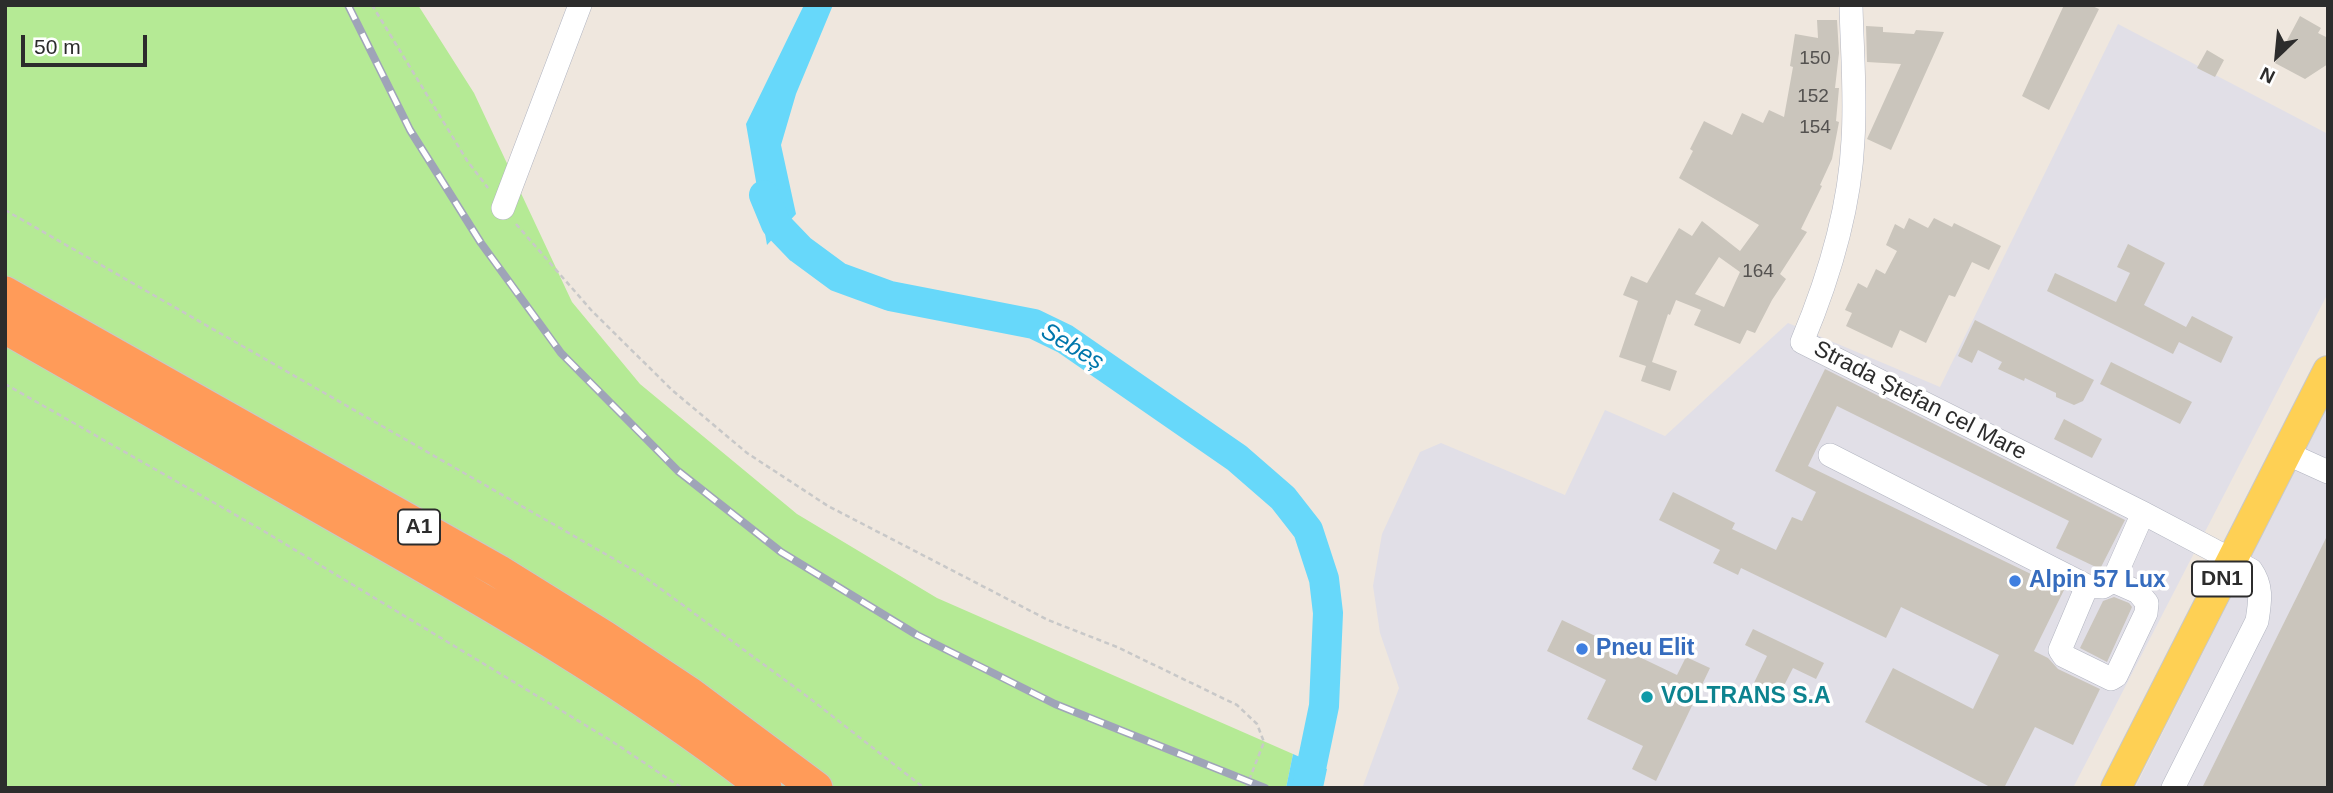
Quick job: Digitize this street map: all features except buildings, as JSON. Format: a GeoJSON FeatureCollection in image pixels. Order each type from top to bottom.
{"type":"FeatureCollection","features":[{"type":"Feature","properties":{"kind":"highway","name":"A1"},"geometry":{"type":"LineString","coordinates":[[5,293],[498,571],[690,694],[816,788]]}},
{"type":"Feature","properties":{"kind":"highway","name":"A1"},"geometry":{"type":"LineString","coordinates":[[5,327],[477,596],[671,718],[765,788]]}},
{"type":"Feature","properties":{"kind":"main road","name":"DN1"},"geometry":{"type":"LineString","coordinates":[[2116,788],[2328,371]]}},
{"type":"Feature","properties":{"kind":"street"},"geometry":{"type":"LineString","coordinates":[[503,208],[580,5]]}},
{"type":"Feature","properties":{"kind":"street","name":"Strada Ștefan cel Mare"},"geometry":{"type":"LineString","coordinates":[[1851,5],[1854,121],[1850,175],[1818,304],[1802,342],[2251,570],[2259,581],[2261,597],[2258,621],[2173,788]]}},
{"type":"Feature","properties":{"kind":"street"},"geometry":{"type":"LineString","coordinates":[[2286,453],[2328,472]]}},
{"type":"Feature","properties":{"kind":"street"},"geometry":{"type":"LineString","coordinates":[[1830,455],[2087,586],[2103,587],[2113,581],[2143,513]]}},
{"type":"Feature","properties":{"kind":"street"},"geometry":{"type":"LineString","coordinates":[[2087,586],[2060,650],[2064,656],[2111,679],[2116,676],[2146,613],[2147,603],[2138,592],[2113,581]]}},
{"type":"Feature","properties":{"kind":"path"},"geometry":{"type":"LineString","coordinates":[[372,5],[468,162],[503,208],[592,311],[672,390],[747,453],[828,506],[1048,620],[1117,647],[1237,705],[1256,724],[1264,742],[1246,788]]}},
{"type":"Feature","properties":{"kind":"path"},"geometry":{"type":"LineString","coordinates":[[5,210],[642,575],[924,788]]}},
{"type":"Feature","properties":{"kind":"path"},"geometry":{"type":"LineString","coordinates":[[5,384],[262,530],[610,740],[682,788]]}},
{"type":"Feature","properties":{"kind":"shaded area"},"geometry":{"type":"Polygon","coordinates":[[[2118,24],[2328,134],[2328,293],[2073,788],[1363,786],[1399,688],[1380,633],[1373,586],[1382,534],[1420,452],[1441,443],[1565,495],[1605,410],[1665,436],[1788,323],[1940,387],[2118,24]]]}},
{"type":"Feature","properties":{"kind":"shaded area"},"geometry":{"type":"Polygon","coordinates":[[[2328,404],[2328,788],[2135,788],[2328,404]]]}},
{"type":"Feature","properties":{"kind":"green space"},"geometry":{"type":"Polygon","coordinates":[[[5,5],[418,5],[474,93],[572,302],[640,384],[797,514],[937,598],[1293,754],[1286,788],[5,788],[5,5]]]}},
{"type":"Feature","properties":{"kind":"water"},"geometry":{"type":"Polygon","coordinates":[[[804,5],[833,5],[796,94],[781,145],[796,214],[767,245],[746,124],[804,5]]]}},
{"type":"Feature","properties":{"kind":"water"},"geometry":{"type":"Polygon","coordinates":[[[1293,754],[1327,769],[1323,788],[1286,788],[1293,754]]]}},
{"type":"Feature","properties":{"kind":"waterway","name":"Sebeș"},"geometry":{"type":"LineString","coordinates":[[764,195],[776,224],[800,249],[838,277],[890,296],[1034,324],[1065,339],[1237,458],[1283,498],[1308,530],[1324,579],[1328,613],[1324,706],[1307,788]]}},
{"type":"Feature","properties":{"kind":"railway"},"geometry":{"type":"LineString","coordinates":[[348,5],[410,130],[481,243],[561,353],[678,471],[781,552],[917,635],[1055,704],[1265,788]]}},
{"type":"Feature","properties":{"kind":"place","name":"Alpin 57 Lux"},"geometry":{"type":"Point","coordinates":[2015,581]}},
{"type":"Feature","properties":{"kind":"place","name":"Pneu Elit"},"geometry":{"type":"Point","coordinates":[1582,649]}},
{"type":"Feature","properties":{"kind":"place","name":"VOLTRANS S.A"},"geometry":{"type":"Point","coordinates":[1647,697]}}]}
